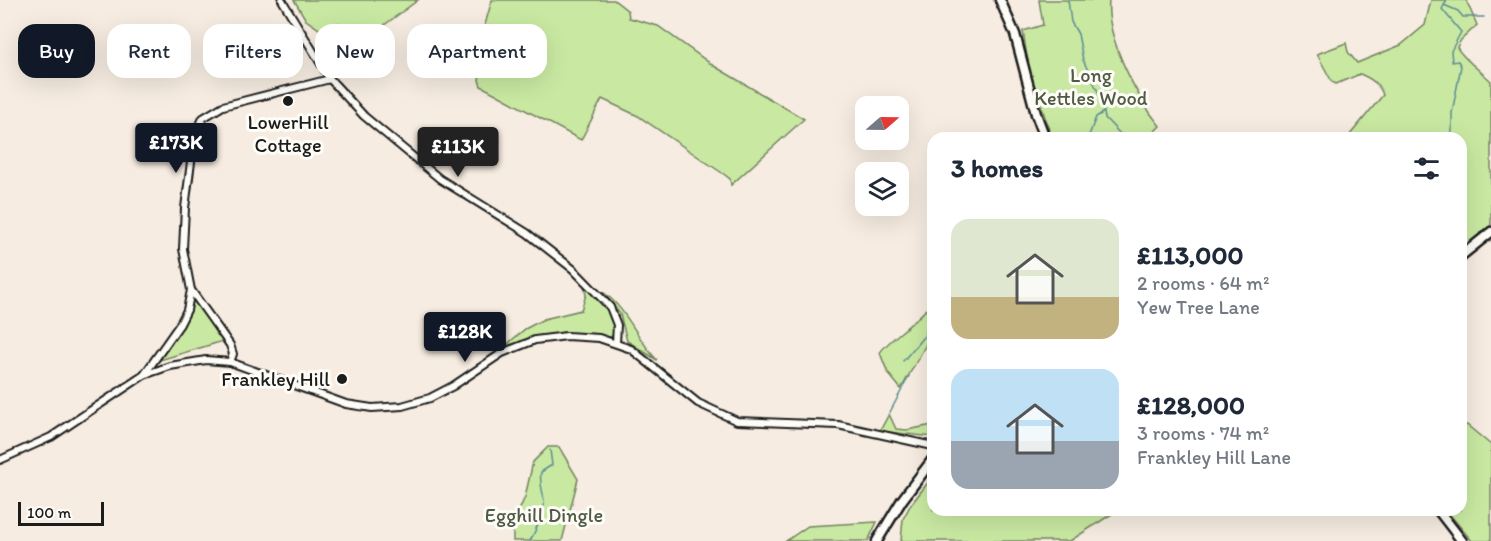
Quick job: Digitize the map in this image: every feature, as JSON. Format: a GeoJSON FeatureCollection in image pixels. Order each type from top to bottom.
{"type":"FeatureCollection","features":[{"type":"Feature","properties":{"kind":"street"},"geometry":{"type":"LineString","coordinates":[[282,0],[330,79],[364,116],[440,179],[527,233],[573,268],[610,307],[617,326],[616,343]]}},
{"type":"Feature","properties":{"kind":"street"},"geometry":{"type":"LineString","coordinates":[[1000,0],[1015,34],[1035,114],[1042,132]]}},
{"type":"Feature","properties":{"kind":"street"},"geometry":{"type":"LineString","coordinates":[[144,375],[180,324],[187,310],[191,290],[183,249],[185,208],[194,139],[203,118],[223,106],[330,79]]}},
{"type":"Feature","properties":{"kind":"street"},"geometry":{"type":"LineString","coordinates":[[1467,251],[1491,232]]}},
{"type":"Feature","properties":{"kind":"street"},"geometry":{"type":"LineString","coordinates":[[191,290],[230,345],[233,354],[230,363]]}},
{"type":"Feature","properties":{"kind":"street"},"geometry":{"type":"LineString","coordinates":[[0,460],[51,437],[144,375],[190,362],[230,363],[343,404],[372,408],[402,406],[429,398],[453,386],[502,352],[535,340],[583,336],[616,343],[644,357],[698,403],[737,421],[838,425],[927,445]]}},
{"type":"Feature","properties":{"kind":"street"},"geometry":{"type":"LineString","coordinates":[[877,541],[902,500],[927,467]]}},
{"type":"Feature","properties":{"kind":"street"},"geometry":{"type":"LineString","coordinates":[[1443,516],[1462,541]]}},
{"type":"Feature","properties":{"kind":"green space"},"geometry":{"type":"Polygon","coordinates":[[[294,0],[418,0],[386,24],[338,23],[315,24],[315,26],[306,20],[294,0]]]}},
{"type":"Feature","properties":{"kind":"green space"},"geometry":{"type":"Polygon","coordinates":[[[492,0],[614,0],[628,11],[629,18],[658,26],[714,66],[804,119],[731,185],[730,179],[725,175],[638,116],[602,99],[581,140],[481,86],[479,78],[547,78],[547,24],[485,24],[492,0]]]}},
{"type":"Feature","properties":{"kind":"green space","name":"Long Kettles Wood"},"geometry":{"type":"Polygon","coordinates":[[[1039,0],[1109,0],[1109,15],[1117,49],[1133,84],[1160,126],[1154,132],[1050,132],[1029,69],[1023,31],[1043,25],[1039,0]]]}},
{"type":"Feature","properties":{"kind":"green space"},"geometry":{"type":"Polygon","coordinates":[[[1431,0],[1466,0],[1477,25],[1457,47],[1467,60],[1491,81],[1491,225],[1467,246],[1467,132],[1352,132],[1383,95],[1382,91],[1374,82],[1360,74],[1336,84],[1332,82],[1317,54],[1346,43],[1348,52],[1357,63],[1401,45],[1425,25],[1431,0]]]}},
{"type":"Feature","properties":{"kind":"green space"},"geometry":{"type":"Polygon","coordinates":[[[583,282],[610,312],[615,331],[611,337],[563,332],[505,346],[525,329],[544,319],[581,310],[586,295],[583,282]]]}},
{"type":"Feature","properties":{"kind":"green space"},"geometry":{"type":"Polygon","coordinates":[[[603,292],[619,307],[657,360],[627,341],[620,314],[603,292]]]}},
{"type":"Feature","properties":{"kind":"green space"},"geometry":{"type":"Polygon","coordinates":[[[193,299],[223,341],[160,360],[174,339],[193,299]]]}},
{"type":"Feature","properties":{"kind":"green space"},"geometry":{"type":"Polygon","coordinates":[[[927,308],[927,343],[901,389],[888,373],[880,353],[927,308]]]}},
{"type":"Feature","properties":{"kind":"green space"},"geometry":{"type":"Polygon","coordinates":[[[889,414],[896,429],[907,430],[927,426],[927,436],[880,431],[889,414]]]}},
{"type":"Feature","properties":{"kind":"green space"},"geometry":{"type":"Polygon","coordinates":[[[1467,425],[1491,445],[1491,541],[1472,541],[1451,516],[1467,516],[1467,425]]]}},
{"type":"Feature","properties":{"kind":"green space","name":"Egghill Dingle"},"geometry":{"type":"Polygon","coordinates":[[[548,447],[559,447],[578,479],[562,541],[513,541],[513,524],[525,497],[533,462],[548,447]]]}},
{"type":"Feature","properties":{"kind":"green space"},"geometry":{"type":"Polygon","coordinates":[[[927,484],[927,516],[1109,516],[1070,541],[901,541],[903,519],[927,484]]]}},
{"type":"Feature","properties":{"kind":"green space"},"geometry":{"type":"Polygon","coordinates":[[[877,522],[868,541],[786,541],[808,526],[877,522]]]}},
{"type":"Feature","properties":{"kind":"waterway"},"geometry":{"type":"LineString","coordinates":[[1068,0],[1071,22],[1078,34],[1083,60],[1101,98],[1105,118],[1118,132]]}},
{"type":"Feature","properties":{"kind":"waterway"},"geometry":{"type":"LineString","coordinates":[[1447,0],[1442,9],[1461,32],[1451,51],[1452,62],[1458,61],[1461,66],[1452,113],[1452,132]]}},
{"type":"Feature","properties":{"kind":"waterway"},"geometry":{"type":"LineString","coordinates":[[1444,5],[1458,11],[1463,17],[1484,17]]}},
{"type":"Feature","properties":{"kind":"waterway"},"geometry":{"type":"LineString","coordinates":[[1090,132],[1096,117],[1104,112]]}},
{"type":"Feature","properties":{"kind":"waterway"},"geometry":{"type":"LineString","coordinates":[[903,361],[927,329]]}},
{"type":"Feature","properties":{"kind":"waterway"},"geometry":{"type":"LineString","coordinates":[[889,414],[909,376]]}},
{"type":"Feature","properties":{"kind":"waterway"},"geometry":{"type":"LineString","coordinates":[[530,541],[543,509],[541,472],[552,465],[550,450]]}},
{"type":"Feature","properties":{"kind":"place","name":"LowerHill Cottage"},"geometry":{"type":"Point","coordinates":[288,101]}},
{"type":"Feature","properties":{"kind":"place","name":"Frankley Hill"},"geometry":{"type":"Point","coordinates":[342,379]}}]}
